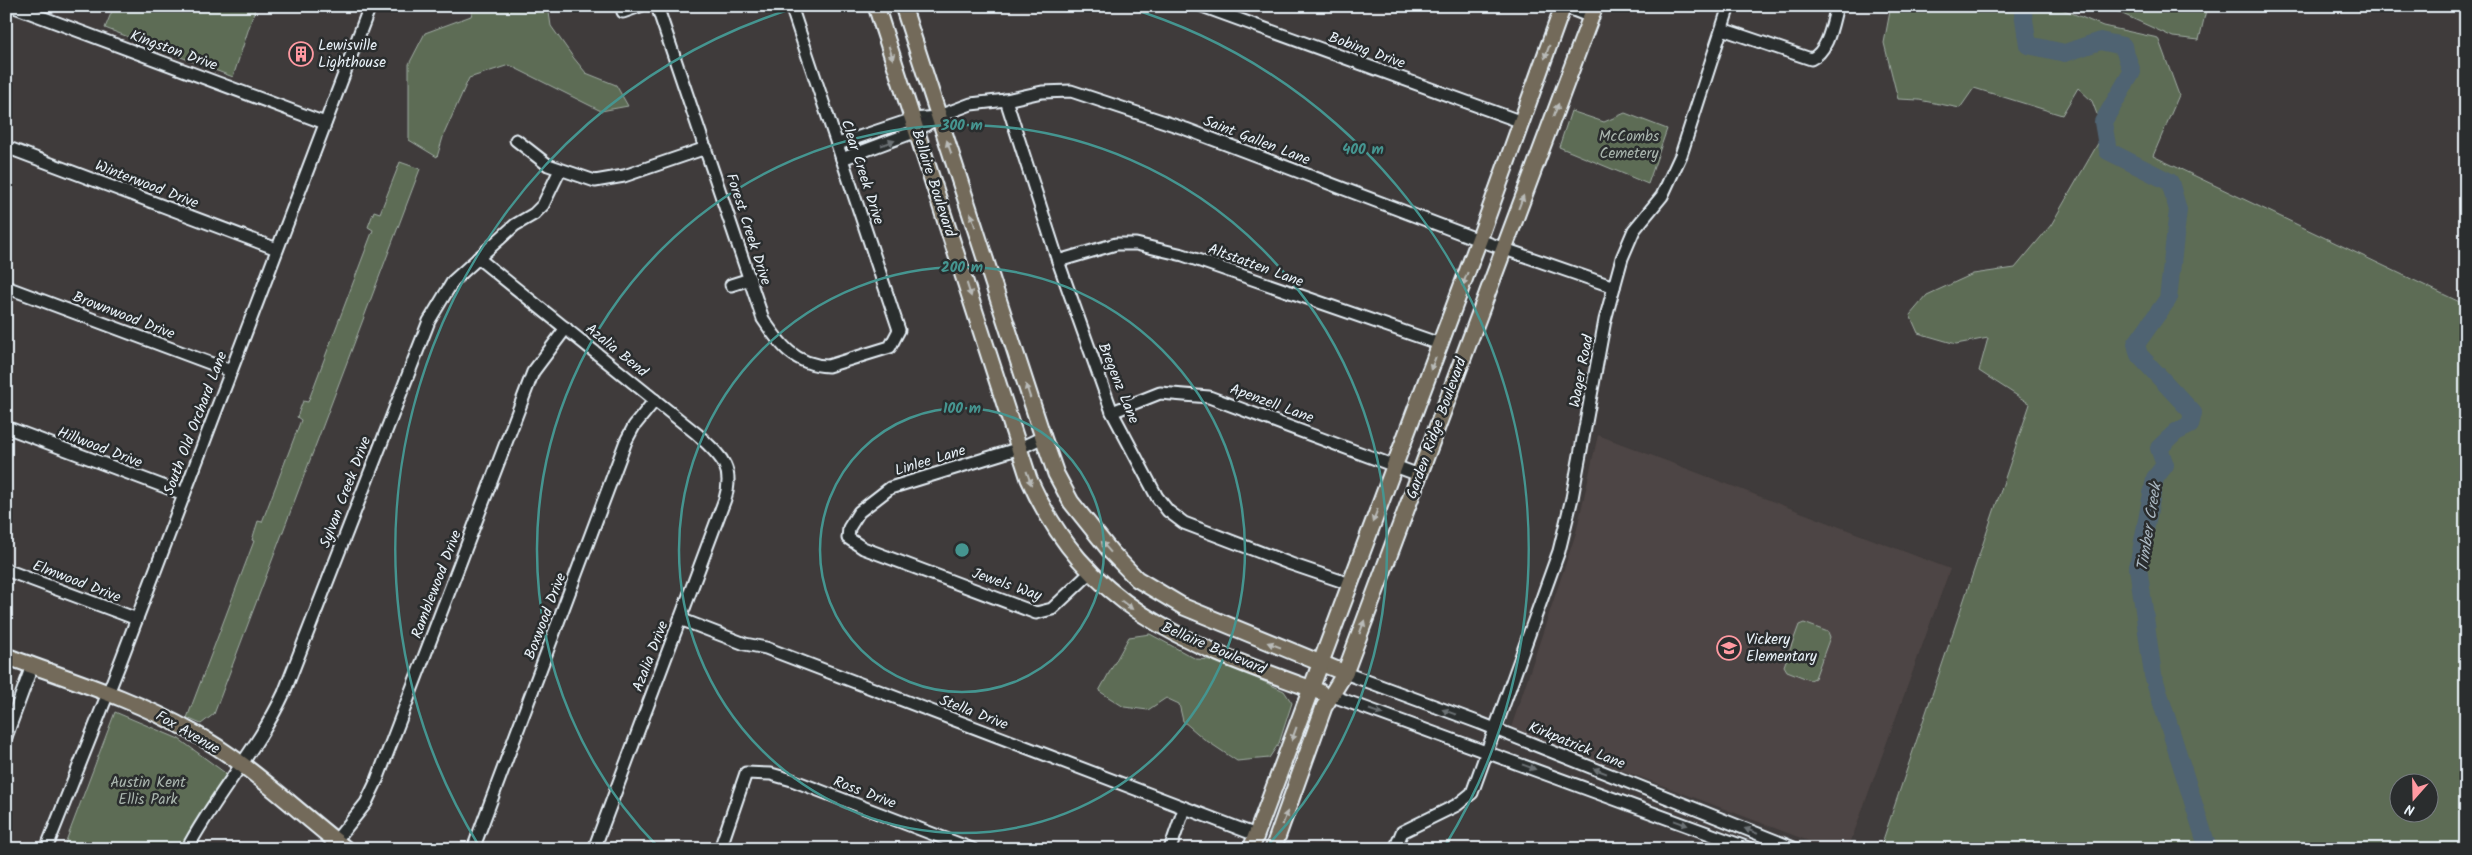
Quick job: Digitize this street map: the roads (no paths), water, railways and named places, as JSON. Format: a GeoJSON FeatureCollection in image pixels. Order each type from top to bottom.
{"type":"FeatureCollection","features":[{"type":"Feature","properties":{"kind":"main road","name":"Bellaire Boulevard"},"geometry":{"type":"LineString","coordinates":[[876,6],[1029,479],[1050,523],[1090,573],[1132,609],[1185,638],[1330,695]]}},
{"type":"Feature","properties":{"kind":"main road","name":"Bellaire Boulevard"},"geometry":{"type":"LineString","coordinates":[[903,6],[1043,437],[1056,474],[1071,502],[1110,552],[1137,579],[1184,607],[1345,673]]}},
{"type":"Feature","properties":{"kind":"main road","name":"Garden Ridge Boulevard"},"geometry":{"type":"LineString","coordinates":[[1257,844],[1320,663],[1480,240],[1563,6]]}},
{"type":"Feature","properties":{"kind":"main road","name":"Garden Ridge Boulevard"},"geometry":{"type":"LineString","coordinates":[[1274,849],[1330,695],[1345,673],[1593,12]]}},
{"type":"Feature","properties":{"kind":"main road","name":"Fox Avenue"},"geometry":{"type":"LineString","coordinates":[[6,656],[108,694],[154,713],[192,732],[242,766],[337,846]]}},
{"type":"Feature","properties":{"kind":"street","name":"Kingston Drive"},"geometry":{"type":"LineString","coordinates":[[12,6],[325,123]]}},
{"type":"Feature","properties":{"kind":"street","name":"South Old Orchard Lane"},"geometry":{"type":"LineString","coordinates":[[46,849],[137,619],[370,6]]}},
{"type":"Feature","properties":{"kind":"street"},"geometry":{"type":"LineString","coordinates":[[623,12],[640,6]]}},
{"type":"Feature","properties":{"kind":"street","name":"Forest Creek Drive"},"geometry":{"type":"LineString","coordinates":[[657,6],[764,319],[779,343],[802,360],[818,366],[828,366],[890,347]]}},
{"type":"Feature","properties":{"kind":"street","name":"Clear Creek Drive"},"geometry":{"type":"LineString","coordinates":[[791,6],[896,317],[899,330],[890,347]]}},
{"type":"Feature","properties":{"kind":"street","name":"Bobing Drive"},"geometry":{"type":"LineString","coordinates":[[1202,6],[1522,122]]}},
{"type":"Feature","properties":{"kind":"street"},"geometry":{"type":"LineString","coordinates":[[1563,6],[1593,12]]}},
{"type":"Feature","properties":{"kind":"street","name":"Wager Road"},"geometry":{"type":"LineString","coordinates":[[1395,849],[1402,832],[1457,806],[1472,793],[1559,551],[1572,498],[1605,320],[1622,258],[1634,230],[1662,196],[1681,155],[1729,6]]}},
{"type":"Feature","properties":{"kind":"street"},"geometry":{"type":"LineString","coordinates":[[1722,29],[1812,59],[1817,57],[1823,48],[1837,6]]}},
{"type":"Feature","properties":{"kind":"street","name":"Saint Gallen Lane"},"geometry":{"type":"LineString","coordinates":[[915,125],[972,104],[1006,100],[1042,92],[1070,91],[1186,129],[1480,240],[1614,288]]}},
{"type":"Feature","properties":{"kind":"street","name":"Bregenz Lane"},"geometry":{"type":"LineString","coordinates":[[1006,100],[1058,261],[1112,412],[1157,497],[1184,523],[1291,564],[1350,584]]}},
{"type":"Feature","properties":{"kind":"street"},"geometry":{"type":"LineString","coordinates":[[838,144],[915,125]]}},
{"type":"Feature","properties":{"kind":"street"},"geometry":{"type":"LineString","coordinates":[[842,159],[915,125]]}},
{"type":"Feature","properties":{"kind":"street"},"geometry":{"type":"LineString","coordinates":[[516,140],[548,166],[595,181],[607,180],[706,148]]}},
{"type":"Feature","properties":{"kind":"street","name":"Winterwood Drive"},"geometry":{"type":"LineString","coordinates":[[6,147],[277,249]]}},
{"type":"Feature","properties":{"kind":"street","name":"Sylvan Creek Drive"},"geometry":{"type":"LineString","coordinates":[[187,849],[221,792],[242,766],[271,722],[429,321],[453,281],[515,225],[534,214],[543,205],[560,170]]}},
{"type":"Feature","properties":{"kind":"street","name":"Altstatten Lane"},"geometry":{"type":"LineString","coordinates":[[1058,261],[1116,244],[1155,248],[1183,255],[1440,344]]}},
{"type":"Feature","properties":{"kind":"street","name":"Azalia Bend"},"geometry":{"type":"LineString","coordinates":[[478,258],[697,434],[716,453],[729,472]]}},
{"type":"Feature","properties":{"kind":"street"},"geometry":{"type":"LineString","coordinates":[[731,285],[750,279]]}},
{"type":"Feature","properties":{"kind":"street","name":"Brownwood Drive"},"geometry":{"type":"LineString","coordinates":[[6,287],[231,371]]}},
{"type":"Feature","properties":{"kind":"street","name":"Ramblewood Drive"},"geometry":{"type":"LineString","coordinates":[[337,846],[366,803],[377,780],[533,372],[566,328]]}},
{"type":"Feature","properties":{"kind":"street","name":"Apenzell Lane"},"geometry":{"type":"LineString","coordinates":[[1112,412],[1160,393],[1209,397],[1236,405],[1419,475]]}},
{"type":"Feature","properties":{"kind":"street","name":"Boxwood Drive"},"geometry":{"type":"LineString","coordinates":[[473,849],[626,441],[634,426],[655,400]]}},
{"type":"Feature","properties":{"kind":"street","name":"Hillwood Drive"},"geometry":{"type":"LineString","coordinates":[[6,428],[184,494]]}},
{"type":"Feature","properties":{"kind":"street","name":"Linlee Lane"},"geometry":{"type":"LineString","coordinates":[[848,538],[849,528],[859,512],[890,488],[1020,448],[1043,437]]}},
{"type":"Feature","properties":{"kind":"street","name":"Azalia Drive"},"geometry":{"type":"LineString","coordinates":[[594,849],[726,500],[730,483],[729,472]]}},
{"type":"Feature","properties":{"kind":"street","name":"Jewels Way"},"geometry":{"type":"LineString","coordinates":[[848,538],[863,548],[1036,613],[1052,609],[1090,573]]}},
{"type":"Feature","properties":{"kind":"street","name":"Elmwood Drive"},"geometry":{"type":"LineString","coordinates":[[6,570],[137,619]]}},
{"type":"Feature","properties":{"kind":"street","name":"Stella Drive"},"geometry":{"type":"LineString","coordinates":[[680,619],[745,644],[766,648],[1184,809],[1257,844]]}},
{"type":"Feature","properties":{"kind":"street"},"geometry":{"type":"LineString","coordinates":[[6,737],[32,666]]}},
{"type":"Feature","properties":{"kind":"street","name":"Kirkpatrick Lane"},"geometry":{"type":"LineString","coordinates":[[1345,673],[1495,729],[1796,849]]}},
{"type":"Feature","properties":{"kind":"street"},"geometry":{"type":"LineString","coordinates":[[1330,695],[1751,849]]}},
{"type":"Feature","properties":{"kind":"street","name":"Ross Drive"},"geometry":{"type":"LineString","coordinates":[[720,849],[746,773],[771,774],[792,780],[972,849]]}},
{"type":"Feature","properties":{"kind":"street"},"geometry":{"type":"LineString","coordinates":[[1170,849],[1184,809]]}},
{"type":"Feature","properties":{"kind":"waterway","name":"Timber Creek"},"geometry":{"type":"LineString","coordinates":[[2022,6],[2028,45],[2065,53],[2100,41],[2123,46],[2132,72],[2103,122],[2108,151],[2170,182],[2178,210],[2168,299],[2136,344],[2139,355],[2193,413],[2190,425],[2176,432],[2159,448],[2165,465],[2155,478],[2138,567],[2153,675],[2208,849]]}},
{"type":"Feature","properties":{"kind":"place","name":"Lewisville Lighthouse"},"geometry":{"type":"Point","coordinates":[301,54]}},
{"type":"Feature","properties":{"kind":"place","name":"Vickery Elementary"},"geometry":{"type":"Point","coordinates":[1729,648]}},
{"type":"Feature","properties":{"kind":"park label","name":"McCombs Cemetery"},"geometry":{"type":"Point","coordinates":[1629,144]}},
{"type":"Feature","properties":{"kind":"park label","name":"Austin Kent Ellis Park"},"geometry":{"type":"Point","coordinates":[148,790]}}]}
